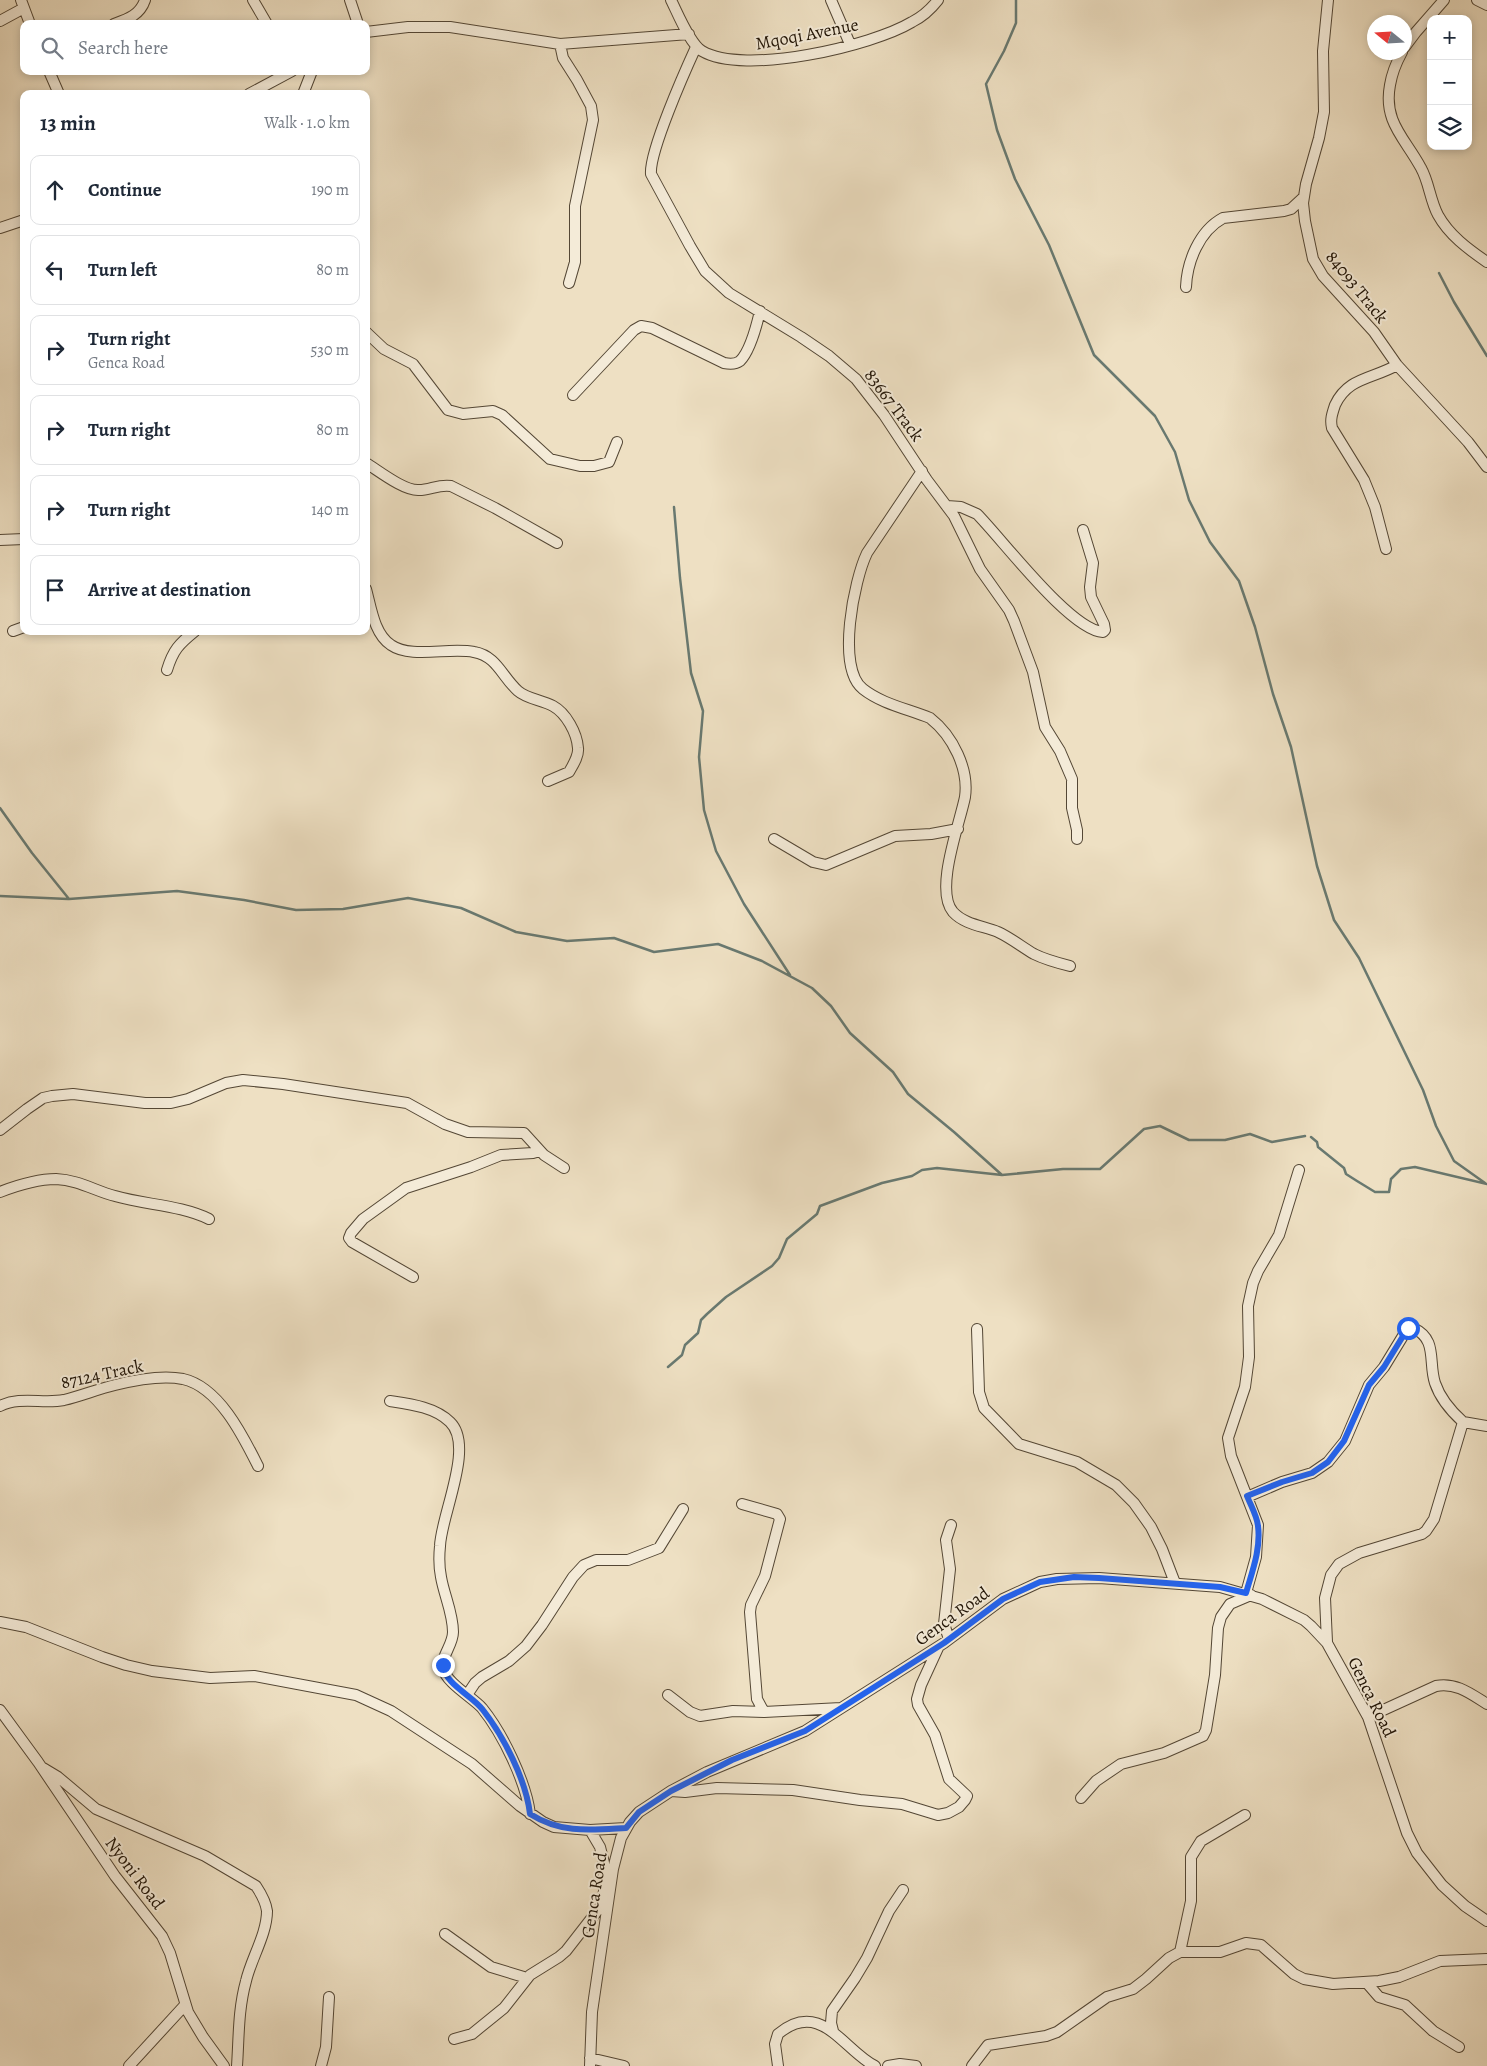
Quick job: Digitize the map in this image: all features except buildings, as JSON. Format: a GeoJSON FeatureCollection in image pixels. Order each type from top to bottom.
{"type":"FeatureCollection","features":[{"type":"Feature","properties":{"kind":"street"},"geometry":{"type":"LineString","coordinates":[[123,20],[137,14],[145,0]]}},
{"type":"Feature","properties":{"kind":"street"},"geometry":{"type":"LineString","coordinates":[[253,0],[265,20]]}},
{"type":"Feature","properties":{"kind":"street"},"geometry":{"type":"LineString","coordinates":[[350,0],[357,20]]}},
{"type":"Feature","properties":{"kind":"street"},"geometry":{"type":"LineString","coordinates":[[671,0],[696,47]]}},
{"type":"Feature","properties":{"kind":"street"},"geometry":{"type":"LineString","coordinates":[[831,0],[850,44]]}},
{"type":"Feature","properties":{"kind":"street","name":"Mqoqi Avenue"},"geometry":{"type":"LineString","coordinates":[[696,47],[714,57],[738,61],[756,62],[797,56],[850,44],[903,27],[925,13],[938,0]]}},
{"type":"Feature","properties":{"kind":"street","name":"84093 Track"},"geometry":{"type":"LineString","coordinates":[[1328,0],[1323,51],[1322,124],[1304,197],[1305,221],[1310,251],[1317,269],[1374,332],[1397,365],[1468,442],[1487,467]]}},
{"type":"Feature","properties":{"kind":"street"},"geometry":{"type":"LineString","coordinates":[[1412,37],[1444,0]]}},
{"type":"Feature","properties":{"kind":"street"},"geometry":{"type":"LineString","coordinates":[[1477,0],[1487,5]]}},
{"type":"Feature","properties":{"kind":"street"},"geometry":{"type":"LineString","coordinates":[[0,21],[23,4],[29,20]]}},
{"type":"Feature","properties":{"kind":"street"},"geometry":{"type":"LineString","coordinates":[[370,32],[408,27],[450,27],[560,44],[689,34]]}},
{"type":"Feature","properties":{"kind":"street"},"geometry":{"type":"LineString","coordinates":[[560,44],[563,58],[575,75],[591,106],[593,120],[575,206],[575,262],[569,283]]}},
{"type":"Feature","properties":{"kind":"street","name":"83667 Track"},"geometry":{"type":"LineString","coordinates":[[696,47],[664,127],[652,162],[651,174],[705,271],[729,293],[829,356],[856,380],[884,415],[947,506],[980,569],[1009,610],[1014,621],[1033,672],[1045,727],[1060,751],[1072,779],[1072,813],[1077,830],[1077,839]]}},
{"type":"Feature","properties":{"kind":"street"},"geometry":{"type":"LineString","coordinates":[[1398,60],[1393,72],[1390,88],[1388,102],[1390,116],[1426,178],[1438,214],[1445,226],[1453,237],[1487,262]]}},
{"type":"Feature","properties":{"kind":"street"},"geometry":{"type":"LineString","coordinates":[[51,75],[57,90]]}},
{"type":"Feature","properties":{"kind":"street"},"geometry":{"type":"LineString","coordinates":[[256,90],[284,75]]}},
{"type":"Feature","properties":{"kind":"street"},"geometry":{"type":"LineString","coordinates":[[305,90],[310,75]]}},
{"type":"Feature","properties":{"kind":"street"},"geometry":{"type":"LineString","coordinates":[[1186,287],[1190,262],[1194,253],[1218,221],[1223,218],[1284,211],[1291,209],[1304,197]]}},
{"type":"Feature","properties":{"kind":"street"},"geometry":{"type":"LineString","coordinates":[[0,228],[20,221]]}},
{"type":"Feature","properties":{"kind":"street"},"geometry":{"type":"LineString","coordinates":[[573,395],[634,330],[641,326],[652,328],[724,363],[740,361],[755,332],[760,311]]}},
{"type":"Feature","properties":{"kind":"street"},"geometry":{"type":"LineString","coordinates":[[370,336],[384,349],[414,364],[448,410],[463,414],[493,411],[502,414],[550,459],[580,466],[602,464],[609,462],[617,442]]}},
{"type":"Feature","properties":{"kind":"street"},"geometry":{"type":"LineString","coordinates":[[1386,549],[1375,507],[1364,480],[1332,428],[1331,421],[1337,400],[1349,386],[1384,373],[1397,365]]}},
{"type":"Feature","properties":{"kind":"street"},"geometry":{"type":"LineString","coordinates":[[370,465],[406,488],[421,490],[444,484],[451,486],[557,543]]}},
{"type":"Feature","properties":{"kind":"street"},"geometry":{"type":"LineString","coordinates":[[922,471],[861,566],[854,600],[849,649],[850,667],[855,681],[862,688],[884,702],[930,718],[945,732],[961,763],[966,786],[947,881],[947,897],[953,912],[970,923],[998,932],[1046,960],[1070,966]]}},
{"type":"Feature","properties":{"kind":"street"},"geometry":{"type":"LineString","coordinates":[[947,506],[961,507],[977,514],[1061,608],[1088,626],[1103,632],[1104,624],[1091,597],[1090,587],[1093,563],[1083,530]]}},
{"type":"Feature","properties":{"kind":"street"},"geometry":{"type":"LineString","coordinates":[[0,540],[20,539]]}},
{"type":"Feature","properties":{"kind":"street"},"geometry":{"type":"LineString","coordinates":[[370,603],[382,636],[392,646],[406,650],[457,650],[488,656],[520,692],[559,709],[574,734],[578,747],[577,755],[569,772],[548,781]]}},
{"type":"Feature","properties":{"kind":"street"},"geometry":{"type":"LineString","coordinates":[[12,631],[20,628]]}},
{"type":"Feature","properties":{"kind":"street"},"geometry":{"type":"LineString","coordinates":[[167,670],[171,655],[179,644],[190,635]]}},
{"type":"Feature","properties":{"kind":"street"},"geometry":{"type":"LineString","coordinates":[[774,839],[813,862],[826,865],[895,836],[932,834],[958,829]]}},
{"type":"Feature","properties":{"kind":"street"},"geometry":{"type":"LineString","coordinates":[[0,1130],[43,1098],[52,1096],[73,1094],[138,1103],[172,1103],[188,1099],[226,1083],[248,1080],[407,1103],[457,1130],[468,1132],[524,1133],[540,1151],[564,1168]]}},
{"type":"Feature","properties":{"kind":"street"},"geometry":{"type":"LineString","coordinates":[[413,1277],[352,1242],[349,1238],[351,1233],[363,1219],[406,1188],[501,1155],[540,1151]]}},
{"type":"Feature","properties":{"kind":"street"},"geometry":{"type":"LineString","coordinates":[[1081,1798],[1096,1781],[1121,1764],[1164,1753],[1203,1736],[1206,1730],[1216,1675],[1218,1628],[1221,1617],[1230,1604],[1248,1594],[1259,1540],[1258,1525],[1231,1456],[1228,1438],[1248,1372],[1248,1306],[1253,1282],[1278,1235],[1300,1170]]}},
{"type":"Feature","properties":{"kind":"street"},"geometry":{"type":"LineString","coordinates":[[0,1192],[35,1181],[56,1179],[72,1181],[88,1185],[110,1195],[185,1210],[209,1219]]}},
{"type":"Feature","properties":{"kind":"street"},"geometry":{"type":"LineString","coordinates":[[1247,1496],[1282,1482],[1312,1473],[1328,1462],[1344,1441],[1369,1385],[1384,1367],[1408,1328],[1415,1329],[1426,1336],[1430,1347],[1438,1390],[1451,1410],[1463,1422],[1487,1426]]}},
{"type":"Feature","properties":{"kind":"street"},"geometry":{"type":"LineString","coordinates":[[978,1329],[979,1392],[984,1408],[1019,1444],[1077,1462],[1116,1485],[1134,1503],[1152,1527],[1175,1583]]}},
{"type":"Feature","properties":{"kind":"street","name":"87124 Track"},"geometry":{"type":"LineString","coordinates":[[0,1406],[19,1400],[63,1400],[117,1384],[142,1380],[183,1379],[195,1383],[209,1393],[222,1407],[233,1420],[258,1466]]}},
{"type":"Feature","properties":{"kind":"street"},"geometry":{"type":"LineString","coordinates":[[390,1401],[420,1406],[445,1418],[455,1428],[458,1438],[458,1469],[440,1544],[441,1576],[453,1631],[443,1665],[447,1676],[488,1717],[513,1760],[530,1814]]}},
{"type":"Feature","properties":{"kind":"street"},"geometry":{"type":"LineString","coordinates":[[1327,1643],[1325,1598],[1331,1576],[1338,1564],[1359,1553],[1426,1531],[1434,1518],[1463,1422]]}},
{"type":"Feature","properties":{"kind":"street"},"geometry":{"type":"LineString","coordinates":[[742,1504],[777,1514],[780,1519],[765,1576],[751,1605],[750,1612],[757,1699],[764,1712]]}},
{"type":"Feature","properties":{"kind":"street"},"geometry":{"type":"LineString","coordinates":[[467,1695],[482,1677],[509,1661],[526,1646],[573,1577],[584,1565],[596,1560],[628,1560],[659,1548],[683,1510]]}},
{"type":"Feature","properties":{"kind":"street"},"geometry":{"type":"LineString","coordinates":[[949,1639],[944,1624],[950,1569],[947,1535],[951,1525]]}},
{"type":"Feature","properties":{"kind":"street","name":"Genca Road"},"geometry":{"type":"LineString","coordinates":[[590,2062],[592,2012],[613,1869],[621,1838],[626,1828],[639,1812],[671,1791],[732,1760],[805,1731],[938,1647],[1003,1599],[1040,1582],[1074,1577],[1220,1587],[1248,1594],[1304,1620],[1327,1643],[1368,1717],[1407,1833],[1417,1853],[1442,1885],[1465,1906],[1487,1921]]}},
{"type":"Feature","properties":{"kind":"street"},"geometry":{"type":"LineString","coordinates":[[0,1622],[26,1627],[102,1657],[152,1671],[210,1678],[254,1676],[356,1695],[391,1711],[472,1764],[530,1814],[554,1827],[590,1830],[626,1828]]}},
{"type":"Feature","properties":{"kind":"street"},"geometry":{"type":"LineString","coordinates":[[671,1791],[684,1792],[717,1788],[793,1790],[902,1804],[938,1815],[948,1813],[963,1803],[967,1796],[949,1778],[935,1735],[921,1713],[917,1699],[921,1685],[938,1647]]}},
{"type":"Feature","properties":{"kind":"street"},"geometry":{"type":"LineString","coordinates":[[1368,1717],[1436,1686],[1445,1684],[1455,1686],[1487,1704]]}},
{"type":"Feature","properties":{"kind":"street"},"geometry":{"type":"LineString","coordinates":[[668,1695],[690,1712],[700,1716],[745,1710],[764,1712],[842,1708]]}},
{"type":"Feature","properties":{"kind":"street","name":"Nyoni Road"},"geometry":{"type":"LineString","coordinates":[[0,1710],[115,1876],[162,1936],[176,1968],[185,2005],[203,2037],[224,2066]]}},
{"type":"Feature","properties":{"kind":"street"},"geometry":{"type":"LineString","coordinates":[[42,1768],[58,1777],[96,1809],[205,1856],[256,1886],[259,1890],[267,1912],[245,1982],[240,2008],[238,2022],[238,2066]]}},
{"type":"Feature","properties":{"kind":"street"},"geometry":{"type":"LineString","coordinates":[[1180,1952],[1190,1901],[1191,1857],[1201,1841],[1244,1815]]}},
{"type":"Feature","properties":{"kind":"street"},"geometry":{"type":"LineString","coordinates":[[454,2039],[479,2030],[504,2008],[527,1978],[566,1951],[601,1906],[604,1891],[604,1863],[600,1847],[590,1830]]}},
{"type":"Feature","properties":{"kind":"street"},"geometry":{"type":"LineString","coordinates":[[833,2031],[831,2023],[832,2010],[867,1958],[889,1911],[903,1890]]}},
{"type":"Feature","properties":{"kind":"street"},"geometry":{"type":"LineString","coordinates":[[446,1934],[491,1966],[527,1978]]}},
{"type":"Feature","properties":{"kind":"street"},"geometry":{"type":"LineString","coordinates":[[972,2066],[988,2045],[1046,2036],[1057,2032],[1107,1997],[1133,1989],[1169,1958],[1180,1952],[1220,1952],[1246,1943],[1261,1944],[1294,1974],[1304,1979],[1333,1984],[1399,1977],[1440,1962],[1487,1959]]}},
{"type":"Feature","properties":{"kind":"street"},"geometry":{"type":"LineString","coordinates":[[1366,1982],[1379,1997],[1405,2005],[1433,2031],[1460,2046]]}},
{"type":"Feature","properties":{"kind":"street"},"geometry":{"type":"LineString","coordinates":[[321,2066],[326,2047],[328,1996]]}},
{"type":"Feature","properties":{"kind":"street"},"geometry":{"type":"LineString","coordinates":[[129,2066],[185,2005]]}},
{"type":"Feature","properties":{"kind":"street"},"geometry":{"type":"LineString","coordinates":[[778,2066],[776,2038],[784,2029],[801,2023],[818,2024],[833,2031],[875,2066]]}},
{"type":"Feature","properties":{"kind":"street"},"geometry":{"type":"LineString","coordinates":[[590,2062],[624,2066]]}},
{"type":"Feature","properties":{"kind":"street"},"geometry":{"type":"LineString","coordinates":[[888,2066],[900,2064],[916,2066]]}},
{"type":"Feature","properties":{"kind":"waterway"},"geometry":{"type":"LineString","coordinates":[[1016,0],[1016,23],[1004,51],[986,84],[997,130],[1015,179],[1049,245],[1094,355],[1155,416],[1175,452],[1189,500],[1210,542],[1239,581],[1255,627],[1273,694],[1291,747],[1317,866],[1334,920],[1359,958],[1423,1090],[1436,1126],[1454,1161],[1485,1183]]}},
{"type":"Feature","properties":{"kind":"waterway"},"geometry":{"type":"LineString","coordinates":[[1439,273],[1454,302],[1487,356]]}},
{"type":"Feature","properties":{"kind":"waterway"},"geometry":{"type":"LineString","coordinates":[[674,507],[691,673],[703,711],[699,757],[704,810],[716,851],[744,904],[790,975]]}},
{"type":"Feature","properties":{"kind":"waterway"},"geometry":{"type":"LineString","coordinates":[[0,808],[32,853],[69,899],[177,891],[244,900],[296,910],[343,909],[408,898],[461,908],[516,932],[567,941],[614,938],[654,952],[718,944],[762,961],[812,988],[831,1006],[850,1033],[893,1072],[908,1094],[1002,1175]]}},
{"type":"Feature","properties":{"kind":"waterway"},"geometry":{"type":"LineString","coordinates":[[0,896],[68,899]]}},
{"type":"Feature","properties":{"kind":"waterway"},"geometry":{"type":"LineString","coordinates":[[668,1367],[682,1355],[685,1345],[698,1333],[701,1320],[726,1297],[772,1266],[779,1258],[787,1239],[817,1214],[820,1206],[882,1183],[912,1176],[922,1170],[937,1168],[1002,1175],[1063,1169],[1100,1169],[1144,1129],[1160,1126],[1189,1140],[1225,1140],[1250,1134],[1272,1142],[1305,1136]]}},
{"type":"Feature","properties":{"kind":"waterway"},"geometry":{"type":"LineString","coordinates":[[1311,1137],[1317,1142],[1318,1147],[1344,1168],[1346,1174],[1375,1192],[1389,1192],[1391,1179],[1401,1169],[1415,1167],[1487,1184]]}},
{"type":"Feature","properties":{"kind":"route"},"geometry":{"type":"LineString","coordinates":[[443,1665],[445,1673],[461,1690],[473,1699],[488,1717],[519,1773],[530,1814],[554,1827],[590,1830],[626,1828],[639,1812],[671,1791],[732,1760],[805,1731],[944,1643],[1003,1599],[1024,1588],[1040,1582],[1074,1577],[1183,1583],[1220,1587],[1246,1593],[1259,1540],[1258,1525],[1247,1496],[1282,1482],[1312,1473],[1328,1462],[1344,1441],[1369,1385],[1384,1367],[1408,1328]]}}]}
